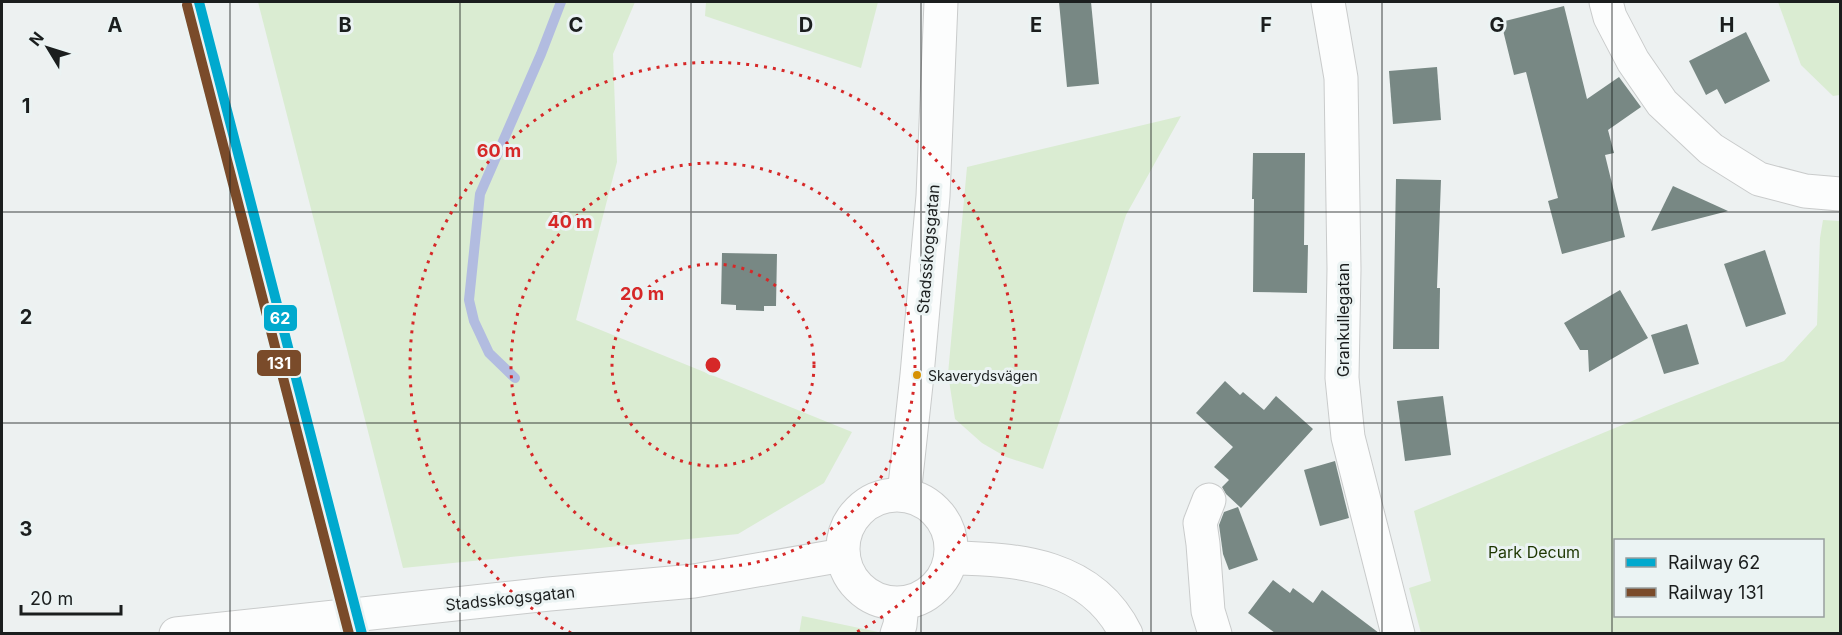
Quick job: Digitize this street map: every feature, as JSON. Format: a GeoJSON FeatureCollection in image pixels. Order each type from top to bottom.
{"type":"FeatureCollection","features":[{"type":"Feature","properties":{"kind":"street","name":"Stadsskogsgatan"},"geometry":{"type":"LineString","coordinates":[[904,495],[933,196],[941,2]]}},
{"type":"Feature","properties":{"kind":"street","name":"Grankullegatan"},"geometry":{"type":"LineString","coordinates":[[1328,2],[1341,78],[1344,269],[1342,378],[1348,437],[1398,633]]}},
{"type":"Feature","properties":{"kind":"street"},"geometry":{"type":"LineString","coordinates":[[1606,2],[1610,17],[1633,61],[1662,103],[1711,149],[1760,179],[1805,191],[1840,194]]}},
{"type":"Feature","properties":{"kind":"street"},"geometry":{"type":"LineString","coordinates":[[887,495],[904,495],[918,498],[941,516],[948,529],[951,558],[940,584],[929,594],[916,601],[900,619],[888,603],[862,592],[849,575],[843,555],[846,531],[859,510],[887,495]]}},
{"type":"Feature","properties":{"kind":"street"},"geometry":{"type":"LineString","coordinates":[[1209,500],[1200,523],[1208,611],[1215,633]]}},
{"type":"Feature","properties":{"kind":"street","name":"Stadsskogsgatan"},"geometry":{"type":"LineString","coordinates":[[176,633],[694,580],[843,555]]}},
{"type":"Feature","properties":{"kind":"street"},"geometry":{"type":"LineString","coordinates":[[951,558],[1008,560],[1037,566],[1070,578],[1088,587],[1108,606],[1118,617],[1126,633]]}},
{"type":"Feature","properties":{"kind":"green space"},"geometry":{"type":"Polygon","coordinates":[[[258,2],[635,2],[613,54],[617,162],[576,320],[852,432],[824,483],[738,534],[403,568],[258,2]]]}},
{"type":"Feature","properties":{"kind":"green space"},"geometry":{"type":"Polygon","coordinates":[[[706,2],[878,2],[861,68],[705,16],[706,2]]]}},
{"type":"Feature","properties":{"kind":"green space"},"geometry":{"type":"Polygon","coordinates":[[[1778,2],[1840,2],[1840,95],[1833,96],[1801,65],[1778,2]]]}},
{"type":"Feature","properties":{"kind":"green space"},"geometry":{"type":"Polygon","coordinates":[[[1181,116],[1126,215],[1043,469],[1006,457],[982,443],[955,419],[948,374],[967,167],[1181,116]]]}},
{"type":"Feature","properties":{"kind":"green space","name":"Park Decum"},"geometry":{"type":"Polygon","coordinates":[[[1823,220],[1840,221],[1840,633],[1421,633],[1409,588],[1431,581],[1414,511],[1784,361],[1817,325],[1820,238],[1823,220]]]}},
{"type":"Feature","properties":{"kind":"green space"},"geometry":{"type":"Polygon","coordinates":[[[802,616],[883,633],[799,634],[802,616]]]}},
{"type":"Feature","properties":{"kind":"building"},"geometry":{"type":"Polygon","coordinates":[[[1059,2],[1091,2],[1099,84],[1067,87],[1059,2]]]}},
{"type":"Feature","properties":{"kind":"building"},"geometry":{"type":"Polygon","coordinates":[[[1564,6],[1587,99],[1619,77],[1641,107],[1608,130],[1614,153],[1605,155],[1625,237],[1562,254],[1548,201],[1558,198],[1526,72],[1514,75],[1501,22],[1564,6]]]}},
{"type":"Feature","properties":{"kind":"building"},"geometry":{"type":"Polygon","coordinates":[[[1746,32],[1770,81],[1725,104],[1717,89],[1706,95],[1689,61],[1746,32]]]}},
{"type":"Feature","properties":{"kind":"building"},"geometry":{"type":"Polygon","coordinates":[[[1437,67],[1441,120],[1393,124],[1389,71],[1437,67]]]}},
{"type":"Feature","properties":{"kind":"building"},"geometry":{"type":"Polygon","coordinates":[[[1253,153],[1305,153],[1304,245],[1308,245],[1307,293],[1253,292],[1253,153]]]}},
{"type":"Feature","properties":{"kind":"building"},"geometry":{"type":"Polygon","coordinates":[[[1396,179],[1441,180],[1437,288],[1440,288],[1439,349],[1393,349],[1396,179]]]}},
{"type":"Feature","properties":{"kind":"building"},"geometry":{"type":"Polygon","coordinates":[[[1673,186],[1728,211],[1651,231],[1673,186]]]}},
{"type":"Feature","properties":{"kind":"building"},"geometry":{"type":"Polygon","coordinates":[[[1765,250],[1786,314],[1746,327],[1724,264],[1765,250]]]}},
{"type":"Feature","properties":{"kind":"building"},"geometry":{"type":"Polygon","coordinates":[[[722,253],[777,254],[776,306],[764,306],[764,311],[736,310],[736,305],[721,304],[722,253]]]}},
{"type":"Feature","properties":{"kind":"building"},"geometry":{"type":"Polygon","coordinates":[[[1620,290],[1648,338],[1589,372],[1588,350],[1580,350],[1564,323],[1620,290]]]}},
{"type":"Feature","properties":{"kind":"building"},"geometry":{"type":"Polygon","coordinates":[[[1687,324],[1699,364],[1664,374],[1651,335],[1687,324]]]}},
{"type":"Feature","properties":{"kind":"building"},"geometry":{"type":"Polygon","coordinates":[[[1225,381],[1240,395],[1243,392],[1264,410],[1276,396],[1313,429],[1241,508],[1222,487],[1229,480],[1214,467],[1233,447],[1196,413],[1225,381]]]}},
{"type":"Feature","properties":{"kind":"building"},"geometry":{"type":"Polygon","coordinates":[[[1443,396],[1451,455],[1405,461],[1397,401],[1443,396]]]}},
{"type":"Feature","properties":{"kind":"building"},"geometry":{"type":"Polygon","coordinates":[[[1335,461],[1349,518],[1320,526],[1304,470],[1335,461]]]}},
{"type":"Feature","properties":{"kind":"building"},"geometry":{"type":"Polygon","coordinates":[[[1238,507],[1258,560],[1229,570],[1223,554],[1219,525],[1224,512],[1238,507]]]}},
{"type":"Feature","properties":{"kind":"building"},"geometry":{"type":"Polygon","coordinates":[[[1273,580],[1290,593],[1293,588],[1313,603],[1322,590],[1379,633],[1275,633],[1248,613],[1273,580]]]}},
{"type":"Feature","properties":{"kind":"waterway"},"geometry":{"type":"LineString","coordinates":[[515,378],[489,353],[474,321],[469,300],[480,194],[561,2]]}},
{"type":"Feature","properties":{"kind":"rail line","name":"62"},"geometry":{"type":"LineString","coordinates":[[199,2],[362,634]]}},
{"type":"Feature","properties":{"kind":"rail line","name":"131"},"geometry":{"type":"LineString","coordinates":[[187,5],[349,634]]}},
{"type":"Feature","properties":{"kind":"place","name":"Skaverydsvägen"},"geometry":{"type":"Point","coordinates":[917,375]}}]}
